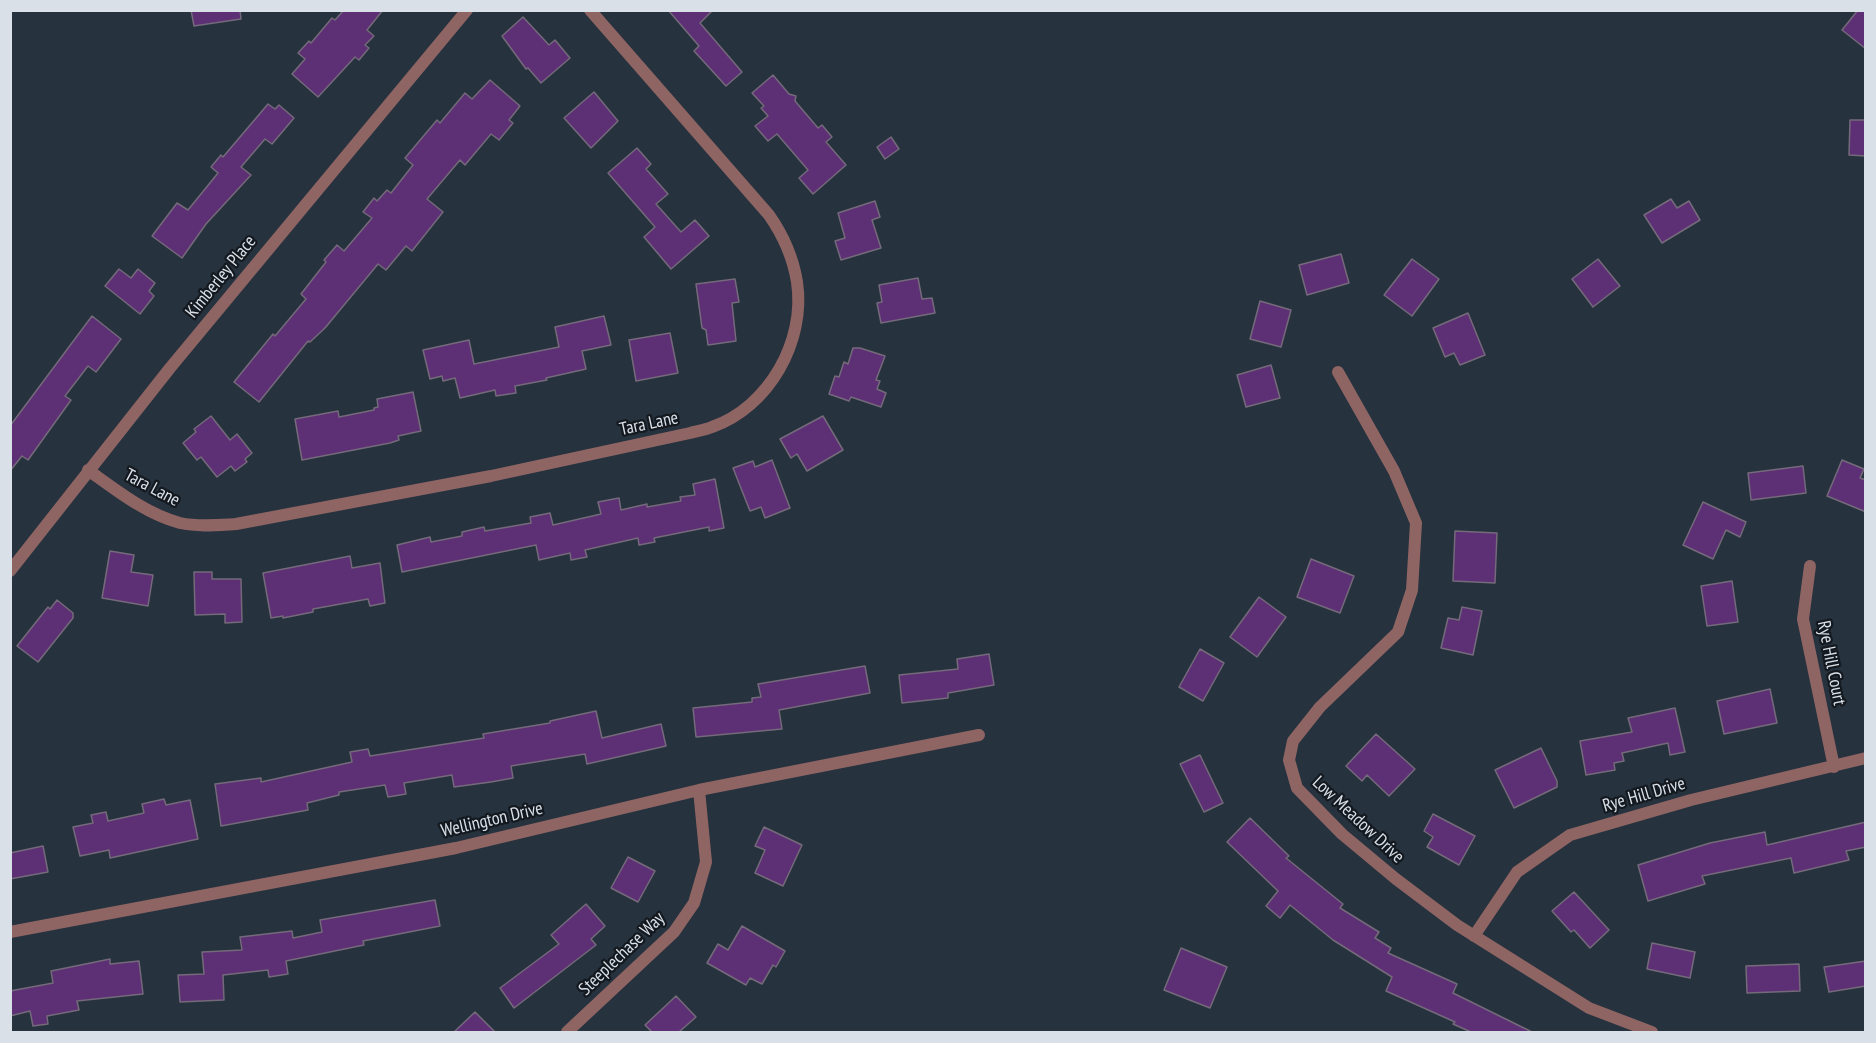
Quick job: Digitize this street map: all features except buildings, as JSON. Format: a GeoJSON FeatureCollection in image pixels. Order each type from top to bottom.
{"type":"FeatureCollection","features":[{"type":"Feature","properties":{"kind":"street","name":"Kimberley Place"},"geometry":{"type":"LineString","coordinates":[[10,571],[88,470],[256,263],[467,10]]}},
{"type":"Feature","properties":{"kind":"street","name":"Tara Lane"},"geometry":{"type":"LineString","coordinates":[[88,470],[130,500],[162,517],[204,526],[236,524],[491,476],[690,433],[713,427],[731,418],[760,395],[782,364],[796,325],[797,283],[786,243],[769,214],[590,10]]}},
{"type":"Feature","properties":{"kind":"street","name":"Low Meadow Drive"},"geometry":{"type":"LineString","coordinates":[[1338,372],[1394,471],[1416,523],[1412,590],[1398,632],[1320,707],[1293,741],[1289,760],[1296,788],[1342,834],[1396,879],[1474,936],[1589,1008],[1652,1032]]}},
{"type":"Feature","properties":{"kind":"street","name":"Rye Hill Court"},"geometry":{"type":"LineString","coordinates":[[1810,566],[1803,619],[1834,767]]}},
{"type":"Feature","properties":{"kind":"street","name":"Wellington Drive"},"geometry":{"type":"LineString","coordinates":[[10,932],[456,848],[699,790],[979,735]]}},
{"type":"Feature","properties":{"kind":"street","name":"Rye Hill Drive"},"geometry":{"type":"LineString","coordinates":[[1474,936],[1517,872],[1570,835],[1691,800],[1866,758]]}},
{"type":"Feature","properties":{"kind":"street","name":"Steeplechase Way"},"geometry":{"type":"LineString","coordinates":[[574,1030],[674,932],[694,903],[706,862],[699,790]]}}]}
